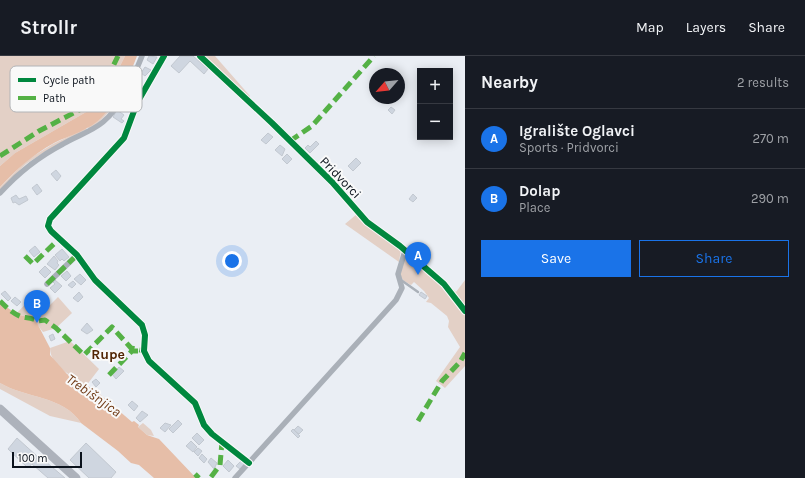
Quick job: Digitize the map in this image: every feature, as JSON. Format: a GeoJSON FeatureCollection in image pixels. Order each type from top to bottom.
{"type":"FeatureCollection","features":[{"type":"Feature","properties":{"kind":"main road"},"geometry":{"type":"LineString","coordinates":[[0,409],[76,478]]}},
{"type":"Feature","properties":{"kind":"street"},"geometry":{"type":"LineString","coordinates":[[137,66],[142,56]]}},
{"type":"Feature","properties":{"kind":"street"},"geometry":{"type":"LineString","coordinates":[[142,94],[164,56]]}},
{"type":"Feature","properties":{"kind":"street","name":"Pridvorci"},"geometry":{"type":"LineString","coordinates":[[200,56],[328,178],[367,222],[425,266],[444,284],[465,311]]}},
{"type":"Feature","properties":{"kind":"street"},"geometry":{"type":"LineString","coordinates":[[0,193],[27,165],[65,142],[89,132],[104,122],[112,112]]}},
{"type":"Feature","properties":{"kind":"street"},"geometry":{"type":"LineString","coordinates":[[134,112],[124,138],[50,219],[48,226],[51,231],[76,255],[96,280],[142,325],[145,335],[144,351],[149,361],[195,403],[204,425],[212,434],[248,463]]}},
{"type":"Feature","properties":{"kind":"street"},"geometry":{"type":"LineString","coordinates":[[236,478],[396,300],[402,288],[398,274],[405,251]]}},
{"type":"Feature","properties":{"kind":"street"},"geometry":{"type":"LineString","coordinates":[[47,284],[76,255]]}},
{"type":"Feature","properties":{"kind":"lane"},"geometry":{"type":"LineString","coordinates":[[398,274],[402,281],[418,292]]}},
{"type":"Feature","properties":{"kind":"shaded area"},"geometry":{"type":"Polygon","coordinates":[[[0,56],[125,56],[120,66],[10,66],[10,112],[86,112],[15,153],[0,166],[0,56]]]}},
{"type":"Feature","properties":{"kind":"shaded area"},"geometry":{"type":"Polygon","coordinates":[[[205,56],[215,56],[250,96],[249,98],[205,56]]]}},
{"type":"Feature","properties":{"kind":"shaded area"},"geometry":{"type":"Polygon","coordinates":[[[106,112],[108,112],[89,130],[88,127],[106,112]]]}},
{"type":"Feature","properties":{"kind":"shaded area"},"geometry":{"type":"Polygon","coordinates":[[[86,128],[88,131],[46,151],[26,164],[0,190],[0,187],[27,160],[53,144],[86,128]]]}},
{"type":"Feature","properties":{"kind":"shaded area"},"geometry":{"type":"Polygon","coordinates":[[[357,214],[401,249],[399,262],[345,224],[357,214]]]}},
{"type":"Feature","properties":{"kind":"shaded area"},"geometry":{"type":"Polygon","coordinates":[[[409,256],[443,287],[465,313],[465,366],[445,388],[436,381],[460,347],[448,327],[449,321],[447,316],[431,303],[426,302],[429,298],[414,282],[411,285],[404,281],[400,276],[403,260],[409,256]]]}},
{"type":"Feature","properties":{"kind":"shaded area"},"geometry":{"type":"Polygon","coordinates":[[[465,280],[465,309],[453,289],[456,292],[465,280]]]}},
{"type":"Feature","properties":{"kind":"shaded area"},"geometry":{"type":"Polygon","coordinates":[[[34,295],[48,307],[58,297],[72,313],[56,328],[43,332],[32,318],[16,314],[34,295]]]}},
{"type":"Feature","properties":{"kind":"shaded area"},"geometry":{"type":"Polygon","coordinates":[[[70,341],[99,369],[86,386],[63,370],[51,354],[50,348],[70,341]]]}},
{"type":"Feature","properties":{"kind":"shaded area"},"geometry":{"type":"Polygon","coordinates":[[[0,383],[10,388],[44,398],[65,407],[74,414],[81,423],[50,416],[0,389],[0,383]]]}},
{"type":"Feature","properties":{"kind":"shaded area"},"geometry":{"type":"Polygon","coordinates":[[[143,423],[151,430],[154,436],[147,435],[138,427],[143,423]]]}},
{"type":"Feature","properties":{"kind":"water"},"geometry":{"type":"Polygon","coordinates":[[[125,56],[137,56],[133,66],[120,66],[125,56]]]}},
{"type":"Feature","properties":{"kind":"water"},"geometry":{"type":"Polygon","coordinates":[[[86,112],[106,112],[97,122],[86,129],[54,143],[38,153],[19,168],[0,187],[0,166],[15,153],[86,112]]]}},
{"type":"Feature","properties":{"kind":"water","name":"Trebišnjica"},"geometry":{"type":"Polygon","coordinates":[[[0,302],[16,314],[32,318],[37,323],[50,348],[50,355],[67,374],[96,391],[132,422],[134,421],[139,425],[138,427],[147,435],[159,439],[196,478],[154,478],[139,465],[131,463],[118,451],[81,423],[74,414],[65,407],[44,398],[10,388],[0,383],[0,302]]]}},
{"type":"Feature","properties":{"kind":"building"},"geometry":{"type":"Polygon","coordinates":[[[149,56],[157,57],[153,64],[147,60],[149,56]]]}},
{"type":"Feature","properties":{"kind":"building"},"geometry":{"type":"Polygon","coordinates":[[[180,56],[193,56],[208,69],[204,74],[190,61],[179,73],[171,66],[180,56]]]}},
{"type":"Feature","properties":{"kind":"building"},"geometry":{"type":"Polygon","coordinates":[[[145,67],[151,70],[145,76],[142,74],[145,67]]]}},
{"type":"Feature","properties":{"kind":"building"},"geometry":{"type":"Polygon","coordinates":[[[391,107],[395,110],[392,114],[388,110],[391,107]]]}},
{"type":"Feature","properties":{"kind":"building"},"geometry":{"type":"Polygon","coordinates":[[[116,112],[120,112],[124,115],[121,119],[124,121],[122,123],[113,117],[116,112]]]}},
{"type":"Feature","properties":{"kind":"building"},"geometry":{"type":"Polygon","coordinates":[[[268,133],[273,137],[266,144],[261,140],[268,133]]]}},
{"type":"Feature","properties":{"kind":"building"},"geometry":{"type":"Polygon","coordinates":[[[316,141],[319,144],[310,153],[305,148],[308,145],[310,147],[316,141]]]}},
{"type":"Feature","properties":{"kind":"building"},"geometry":{"type":"Polygon","coordinates":[[[280,145],[285,149],[282,156],[275,150],[280,145]]]}},
{"type":"Feature","properties":{"kind":"building"},"geometry":{"type":"Polygon","coordinates":[[[287,154],[292,159],[287,164],[282,159],[287,154]]]}},
{"type":"Feature","properties":{"kind":"building"},"geometry":{"type":"Polygon","coordinates":[[[356,158],[361,163],[353,171],[348,166],[356,158]]]}},
{"type":"Feature","properties":{"kind":"building"},"geometry":{"type":"Polygon","coordinates":[[[335,168],[339,172],[336,176],[331,172],[335,168]]]}},
{"type":"Feature","properties":{"kind":"building"},"geometry":{"type":"Polygon","coordinates":[[[56,170],[61,176],[57,181],[51,174],[56,170]]]}},
{"type":"Feature","properties":{"kind":"building"},"geometry":{"type":"Polygon","coordinates":[[[37,184],[42,191],[37,195],[32,188],[37,184]]]}},
{"type":"Feature","properties":{"kind":"building"},"geometry":{"type":"Polygon","coordinates":[[[413,194],[417,198],[413,202],[409,199],[413,194]]]}},
{"type":"Feature","properties":{"kind":"building"},"geometry":{"type":"Polygon","coordinates":[[[16,195],[19,199],[26,196],[28,200],[19,205],[15,202],[13,203],[11,198],[16,195]]]}},
{"type":"Feature","properties":{"kind":"building"},"geometry":{"type":"Polygon","coordinates":[[[35,246],[40,252],[34,257],[29,251],[35,246]]]}},
{"type":"Feature","properties":{"kind":"building"},"geometry":{"type":"Polygon","coordinates":[[[62,249],[69,257],[64,261],[62,259],[60,261],[55,255],[62,249]]]}},
{"type":"Feature","properties":{"kind":"building"},"geometry":{"type":"Polygon","coordinates":[[[54,256],[59,265],[55,270],[47,264],[54,256]]]}},
{"type":"Feature","properties":{"kind":"building"},"geometry":{"type":"Polygon","coordinates":[[[45,266],[51,272],[45,278],[39,272],[45,266]]]}},
{"type":"Feature","properties":{"kind":"building"},"geometry":{"type":"Polygon","coordinates":[[[67,271],[71,276],[66,281],[61,276],[67,271]]]}},
{"type":"Feature","properties":{"kind":"building"},"geometry":{"type":"Polygon","coordinates":[[[80,274],[86,280],[81,285],[74,279],[80,274]]]}},
{"type":"Feature","properties":{"kind":"building"},"geometry":{"type":"Polygon","coordinates":[[[55,280],[62,286],[55,293],[50,288],[55,284],[53,282],[55,280]]]}},
{"type":"Feature","properties":{"kind":"building"},"geometry":{"type":"Polygon","coordinates":[[[73,281],[76,284],[72,288],[68,285],[73,281]]]}},
{"type":"Feature","properties":{"kind":"building"},"geometry":{"type":"Polygon","coordinates":[[[5,291],[11,298],[8,301],[1,294],[5,291]]]}},
{"type":"Feature","properties":{"kind":"building"},"geometry":{"type":"Polygon","coordinates":[[[79,292],[83,297],[78,302],[73,298],[79,292]]]}},
{"type":"Feature","properties":{"kind":"building"},"geometry":{"type":"Polygon","coordinates":[[[421,292],[427,296],[425,299],[419,295],[421,292]]]}},
{"type":"Feature","properties":{"kind":"building"},"geometry":{"type":"Polygon","coordinates":[[[15,297],[21,302],[17,306],[11,301],[15,297]]]}},
{"type":"Feature","properties":{"kind":"building"},"geometry":{"type":"Polygon","coordinates":[[[87,323],[93,330],[87,334],[81,330],[87,323]]]}},
{"type":"Feature","properties":{"kind":"building"},"geometry":{"type":"Polygon","coordinates":[[[53,334],[55,339],[51,341],[49,336],[53,334]]]}},
{"type":"Feature","properties":{"kind":"building"},"geometry":{"type":"Polygon","coordinates":[[[119,367],[124,371],[116,379],[112,374],[119,367]]]}},
{"type":"Feature","properties":{"kind":"building"},"geometry":{"type":"Polygon","coordinates":[[[96,379],[100,383],[96,387],[92,382],[96,379]]]}},
{"type":"Feature","properties":{"kind":"building"},"geometry":{"type":"Polygon","coordinates":[[[132,401],[138,406],[134,411],[128,405],[132,401]]]}},
{"type":"Feature","properties":{"kind":"building"},"geometry":{"type":"Polygon","coordinates":[[[142,411],[148,415],[140,422],[136,418],[142,411]]]}},
{"type":"Feature","properties":{"kind":"building"},"geometry":{"type":"Polygon","coordinates":[[[178,420],[182,424],[173,433],[169,429],[178,420]]]}},
{"type":"Feature","properties":{"kind":"building"},"geometry":{"type":"Polygon","coordinates":[[[165,423],[171,425],[165,432],[160,428],[165,423]]]}},
{"type":"Feature","properties":{"kind":"building"},"geometry":{"type":"Polygon","coordinates":[[[298,426],[303,430],[299,434],[294,430],[298,426]]]}},
{"type":"Feature","properties":{"kind":"building"},"geometry":{"type":"Polygon","coordinates":[[[293,429],[300,436],[298,438],[291,431],[293,429]]]}},
{"type":"Feature","properties":{"kind":"building"},"geometry":{"type":"Polygon","coordinates":[[[197,433],[204,440],[199,445],[192,438],[197,433]]]}},
{"type":"Feature","properties":{"kind":"building"},"geometry":{"type":"Polygon","coordinates":[[[17,438],[38,457],[28,468],[8,449],[17,438]]]}},
{"type":"Feature","properties":{"kind":"building"},"geometry":{"type":"Polygon","coordinates":[[[191,441],[197,447],[193,452],[186,446],[191,441]]]}},
{"type":"Feature","properties":{"kind":"building"},"geometry":{"type":"Polygon","coordinates":[[[86,443],[116,472],[111,478],[89,478],[70,460],[86,443]]]}},
{"type":"Feature","properties":{"kind":"building"},"geometry":{"type":"Polygon","coordinates":[[[198,448],[202,451],[198,456],[194,452],[198,448]]]}},
{"type":"Feature","properties":{"kind":"building"},"geometry":{"type":"Polygon","coordinates":[[[202,454],[207,459],[204,463],[199,458],[202,454]]]}},
{"type":"Feature","properties":{"kind":"building"},"geometry":{"type":"Polygon","coordinates":[[[39,456],[65,478],[48,478],[32,464],[39,456]]]}},
{"type":"Feature","properties":{"kind":"building"},"geometry":{"type":"Polygon","coordinates":[[[211,458],[217,463],[214,469],[208,462],[211,458]]]}},
{"type":"Feature","properties":{"kind":"building"},"geometry":{"type":"Polygon","coordinates":[[[228,460],[234,466],[229,472],[223,466],[228,460]]]}},
{"type":"Feature","properties":{"kind":"building"},"geometry":{"type":"Polygon","coordinates":[[[241,461],[244,464],[240,469],[236,466],[241,461]]]}},
{"type":"Feature","properties":{"kind":"marked path"},"geometry":{"type":"LineString","coordinates":[[113,66],[118,56]]}},
{"type":"Feature","properties":{"kind":"marked path"},"geometry":{"type":"LineString","coordinates":[[290,141],[312,126],[374,56]]}},
{"type":"Feature","properties":{"kind":"marked path"},"geometry":{"type":"LineString","coordinates":[[0,156],[39,131],[75,112]]}},
{"type":"Feature","properties":{"kind":"marked path"},"geometry":{"type":"LineString","coordinates":[[25,256],[33,264],[59,239]]}},
{"type":"Feature","properties":{"kind":"marked path"},"geometry":{"type":"LineString","coordinates":[[47,284],[77,255]]}},
{"type":"Feature","properties":{"kind":"marked path"},"geometry":{"type":"LineString","coordinates":[[0,301],[19,316],[38,321],[45,320],[56,328],[84,355],[112,327],[131,348],[144,351]]}},
{"type":"Feature","properties":{"kind":"marked path"},"geometry":{"type":"LineString","coordinates":[[109,375],[132,351],[138,351]]}},
{"type":"Feature","properties":{"kind":"marked path"},"geometry":{"type":"LineString","coordinates":[[418,421],[442,381],[460,362],[465,353]]}},
{"type":"Feature","properties":{"kind":"marked path"},"geometry":{"type":"LineString","coordinates":[[211,477],[220,465],[222,442]]}},
{"type":"Feature","properties":{"kind":"marked path"},"geometry":{"type":"LineString","coordinates":[[195,474],[199,478]]}},
{"type":"Feature","properties":{"kind":"cycle path"},"geometry":{"type":"LineString","coordinates":[[142,94],[164,56]]}},
{"type":"Feature","properties":{"kind":"cycle path"},"geometry":{"type":"LineString","coordinates":[[200,56],[272,123],[332,182],[367,222],[400,246],[444,284],[465,311]]}},
{"type":"Feature","properties":{"kind":"cycle path"},"geometry":{"type":"LineString","coordinates":[[134,112],[124,138],[50,219],[48,226],[51,231],[77,255],[95,280],[142,325],[145,335],[144,351],[149,361],[195,403],[204,425],[212,434],[249,463]]}},
{"type":"Feature","properties":{"kind":"place","name":"Igralište Oglavci"},"geometry":{"type":"Point","coordinates":[418,275]}},
{"type":"Feature","properties":{"kind":"place","name":"Dolap"},"geometry":{"type":"Point","coordinates":[37,323]}},
{"type":"Feature","properties":{"kind":"district","name":"Rupe"},"geometry":{"type":"Point","coordinates":[108,354]}}]}
